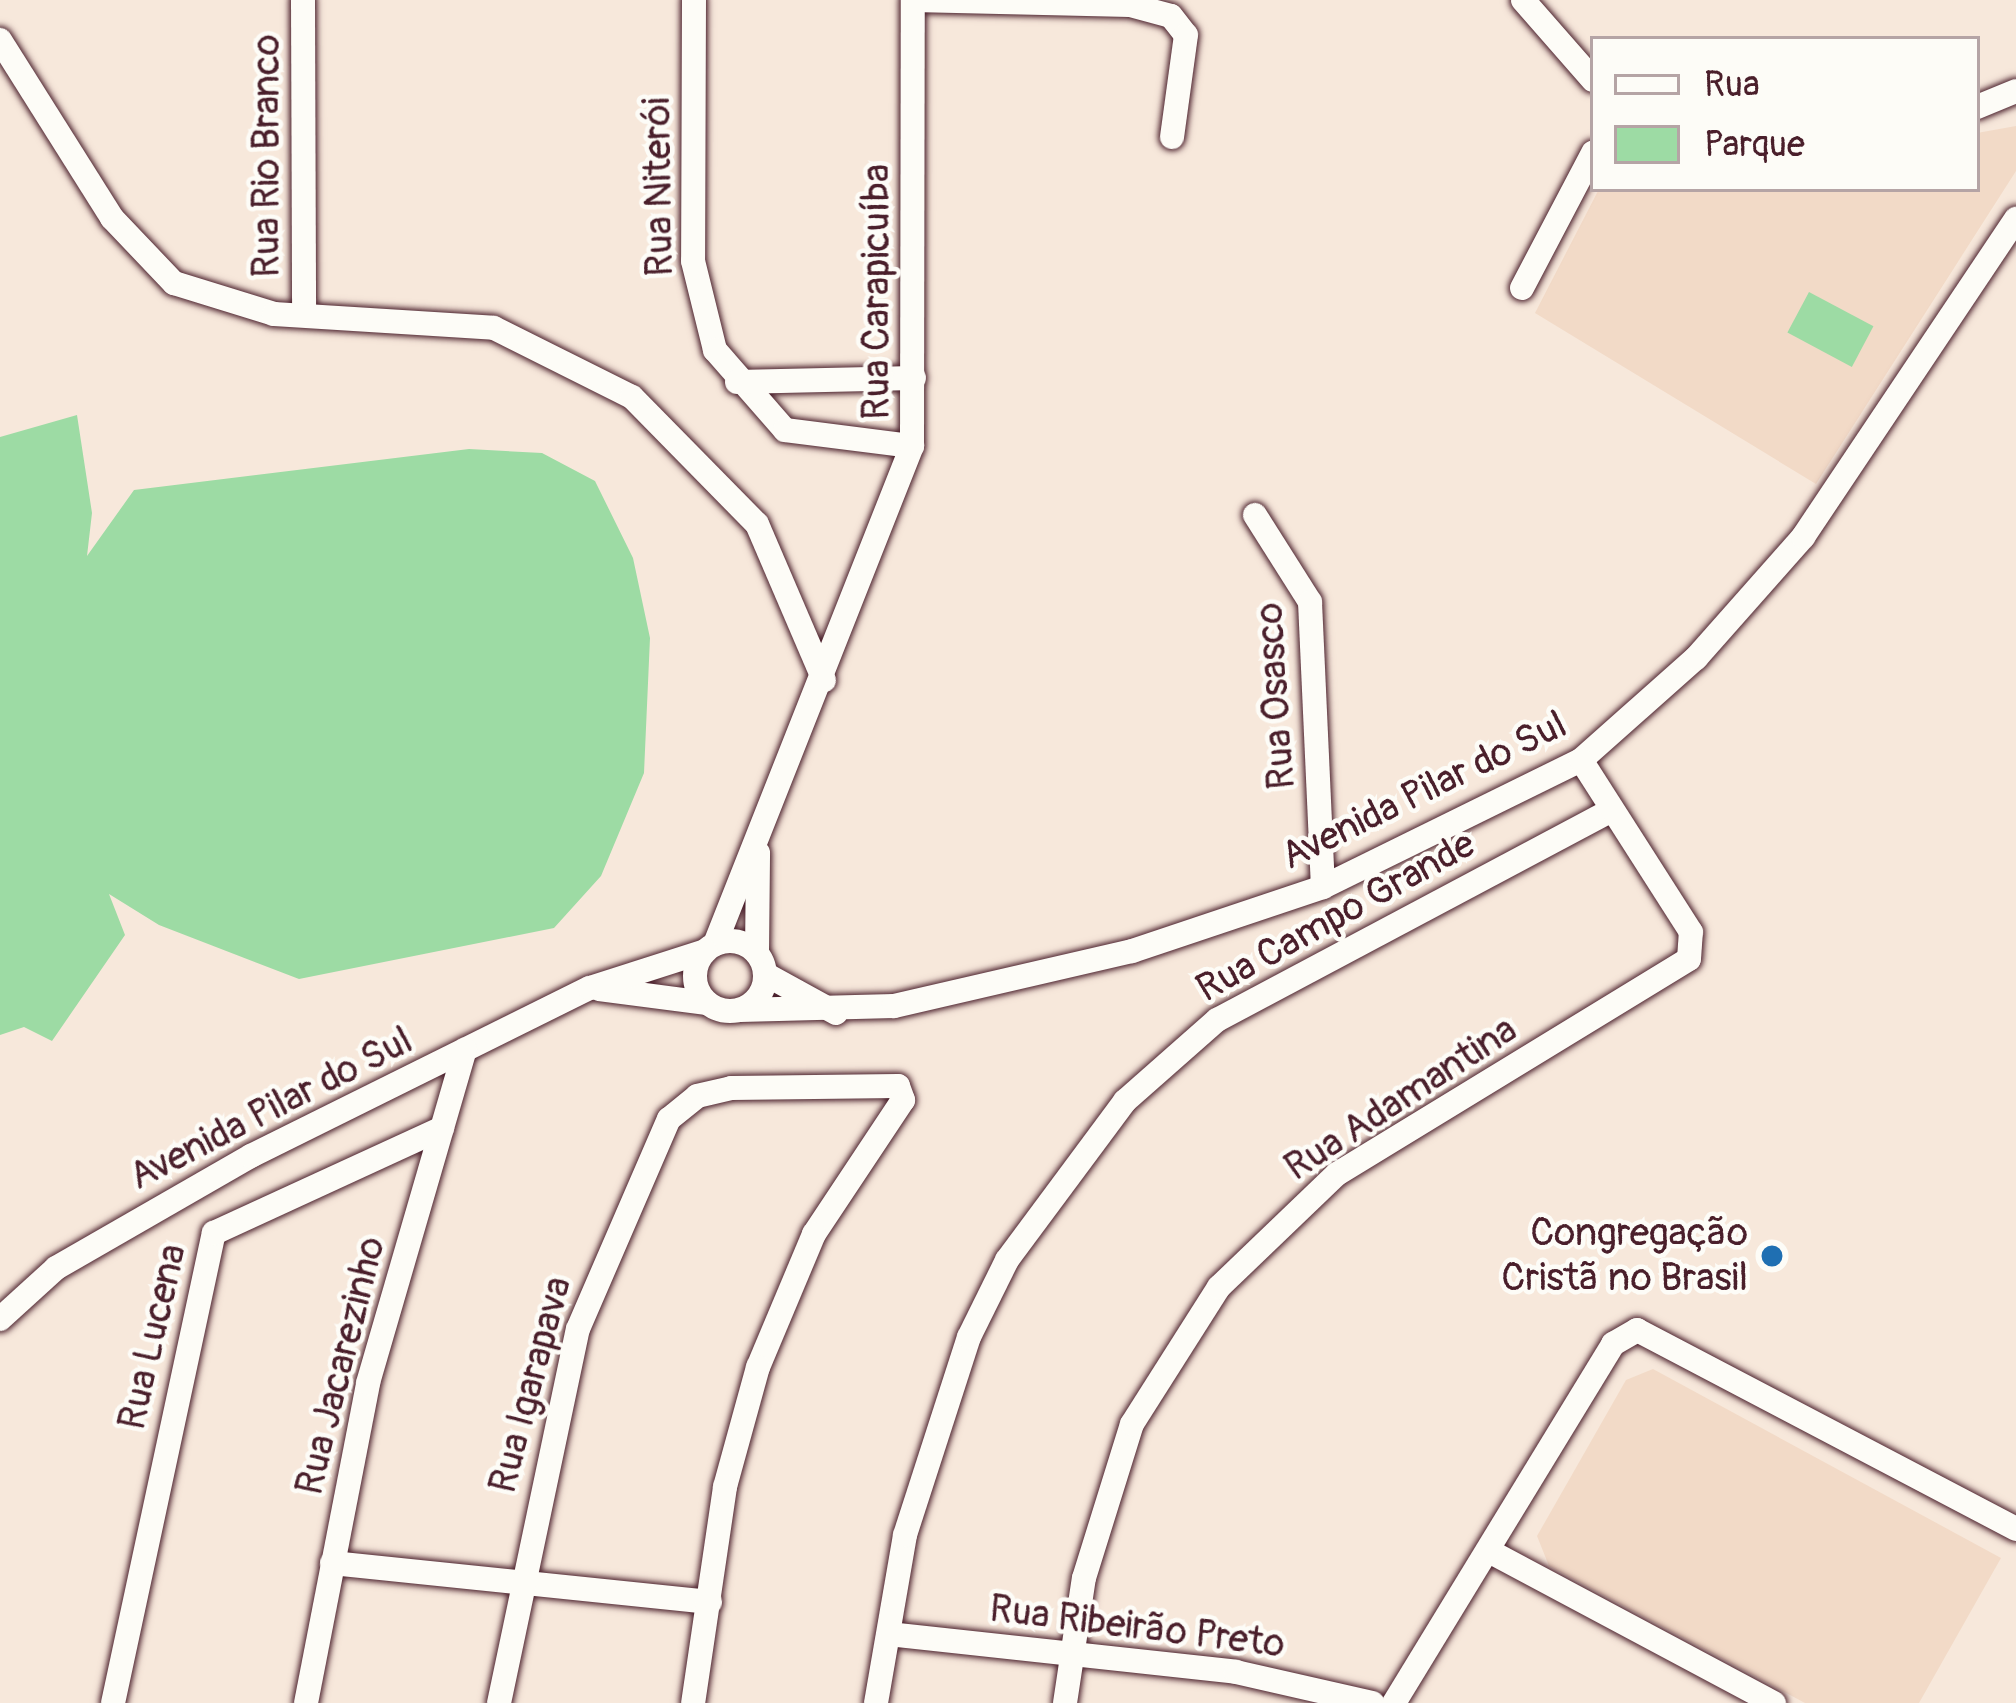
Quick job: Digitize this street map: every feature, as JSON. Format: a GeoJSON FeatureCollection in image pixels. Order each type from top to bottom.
{"type":"FeatureCollection","features":[{"type":"Feature","properties":{"kind":"street","name":"Rua Rio Branco"},"geometry":{"type":"LineString","coordinates":[[303,0],[304,313]]}},
{"type":"Feature","properties":{"kind":"street","name":"Rua Niterói"},"geometry":{"type":"LineString","coordinates":[[694,0],[696,290],[737,382],[805,437],[912,446]]}},
{"type":"Feature","properties":{"kind":"street"},"geometry":{"type":"LineString","coordinates":[[914,0],[1130,5],[1172,16],[1186,35],[1172,137]]}},
{"type":"Feature","properties":{"kind":"street","name":"Rua Carapicuíba"},"geometry":{"type":"LineString","coordinates":[[710,948],[824,680],[912,446],[914,0]]}},
{"type":"Feature","properties":{"kind":"street"},"geometry":{"type":"LineString","coordinates":[[1523,0],[1590,77]]}},
{"type":"Feature","properties":{"kind":"street"},"geometry":{"type":"LineString","coordinates":[[0,40],[112,218],[174,283],[207,301],[494,328],[632,397],[757,524],[824,680]]}},
{"type":"Feature","properties":{"kind":"street"},"geometry":{"type":"LineString","coordinates":[[1980,106],[2014,95]]}},
{"type":"Feature","properties":{"kind":"street"},"geometry":{"type":"LineString","coordinates":[[1522,288],[1590,159]]}},
{"type":"Feature","properties":{"kind":"street","name":"Avenida Pilar do Sul"},"geometry":{"type":"LineString","coordinates":[[590,988],[740,1010],[838,1014],[1049,974],[1323,887],[1581,760],[1696,658],[1803,537],[2016,219]]}},
{"type":"Feature","properties":{"kind":"street"},"geometry":{"type":"LineString","coordinates":[[737,382],[914,378]]}},
{"type":"Feature","properties":{"kind":"street","name":"Rua Osasco"},"geometry":{"type":"LineString","coordinates":[[1255,515],[1310,602],[1323,887]]}},
{"type":"Feature","properties":{"kind":"street"},"geometry":{"type":"LineString","coordinates":[[1581,760],[1610,811]]}},
{"type":"Feature","properties":{"kind":"street","name":"Rua Adamantina"},"geometry":{"type":"LineString","coordinates":[[1065,1703],[1071,1655],[1132,1424],[1219,1287],[1337,1174],[1682,969],[1691,932],[1610,811]]}},
{"type":"Feature","properties":{"kind":"street","name":"Rua Campo Grande"},"geometry":{"type":"LineString","coordinates":[[876,1703],[926,1454],[969,1337],[1007,1261],[1126,1101],[1233,1010],[1610,811]]}},
{"type":"Feature","properties":{"kind":"street","name":"Rua Carapicuíba"},"geometry":{"type":"LineString","coordinates":[[758,844],[761,964]]}},
{"type":"Feature","properties":{"kind":"street"},"geometry":{"type":"LineString","coordinates":[[707,1003],[695,983],[710,948]]}},
{"type":"Feature","properties":{"kind":"street","name":"Avenida Pilar do Sul"},"geometry":{"type":"LineString","coordinates":[[0,1319],[131,1222],[590,988],[710,948],[761,964],[838,1014]]}},
{"type":"Feature","properties":{"kind":"street"},"geometry":{"type":"LineString","coordinates":[[740,1010],[761,964]]}},
{"type":"Feature","properties":{"kind":"street","name":"Rua Jacarezinho"},"geometry":{"type":"LineString","coordinates":[[306,1703],[368,1383],[465,1050]]}},
{"type":"Feature","properties":{"kind":"street","name":"Rua Igarapava"},"geometry":{"type":"LineString","coordinates":[[499,1703],[520,1580],[578,1329],[626,1199],[682,1103],[731,1088],[903,1090],[814,1234],[758,1367],[710,1602]]}},
{"type":"Feature","properties":{"kind":"street","name":"Rua Lucena"},"geometry":{"type":"LineString","coordinates":[[113,1703],[188,1314],[214,1233],[442,1128]]}},
{"type":"Feature","properties":{"kind":"street"},"geometry":{"type":"LineString","coordinates":[[1394,1703],[1613,1344],[1637,1330],[1665,1336],[2016,1529]]}},
{"type":"Feature","properties":{"kind":"street"},"geometry":{"type":"LineString","coordinates":[[1489,1551],[1774,1703]]}},
{"type":"Feature","properties":{"kind":"street"},"geometry":{"type":"LineString","coordinates":[[332,1563],[710,1602],[693,1703]]}},
{"type":"Feature","properties":{"kind":"street","name":"Rua Ribeirão Preto"},"geometry":{"type":"LineString","coordinates":[[889,1634],[1259,1676],[1373,1703]]}},
{"type":"Feature","properties":{"kind":"shaded area"},"geometry":{"type":"Polygon","coordinates":[[[2016,126],[2016,171],[1816,484],[1535,313],[1597,192],[1980,192],[1980,132],[2016,126]]]}},
{"type":"Feature","properties":{"kind":"shaded area"},"geometry":{"type":"Polygon","coordinates":[[[1653,1369],[2001,1558],[1919,1703],[1805,1703],[1549,1566],[1537,1536],[1626,1380],[1653,1369]]]}},
{"type":"Feature","properties":{"kind":"green space"},"geometry":{"type":"Polygon","coordinates":[[[1809,292],[1873,326],[1852,367],[1787,333],[1809,292]]]}},
{"type":"Feature","properties":{"kind":"green space"},"geometry":{"type":"Polygon","coordinates":[[[77,415],[92,513],[87,556],[134,490],[469,449],[542,453],[595,481],[633,558],[650,638],[644,773],[601,876],[554,928],[299,979],[159,925],[109,894],[125,935],[52,1041],[24,1027],[0,1035],[0,437],[77,415]]]}},
{"type":"Feature","properties":{"kind":"place","name":"Congregação Cristã no Brasil"},"geometry":{"type":"Point","coordinates":[1772,1256]}}]}
